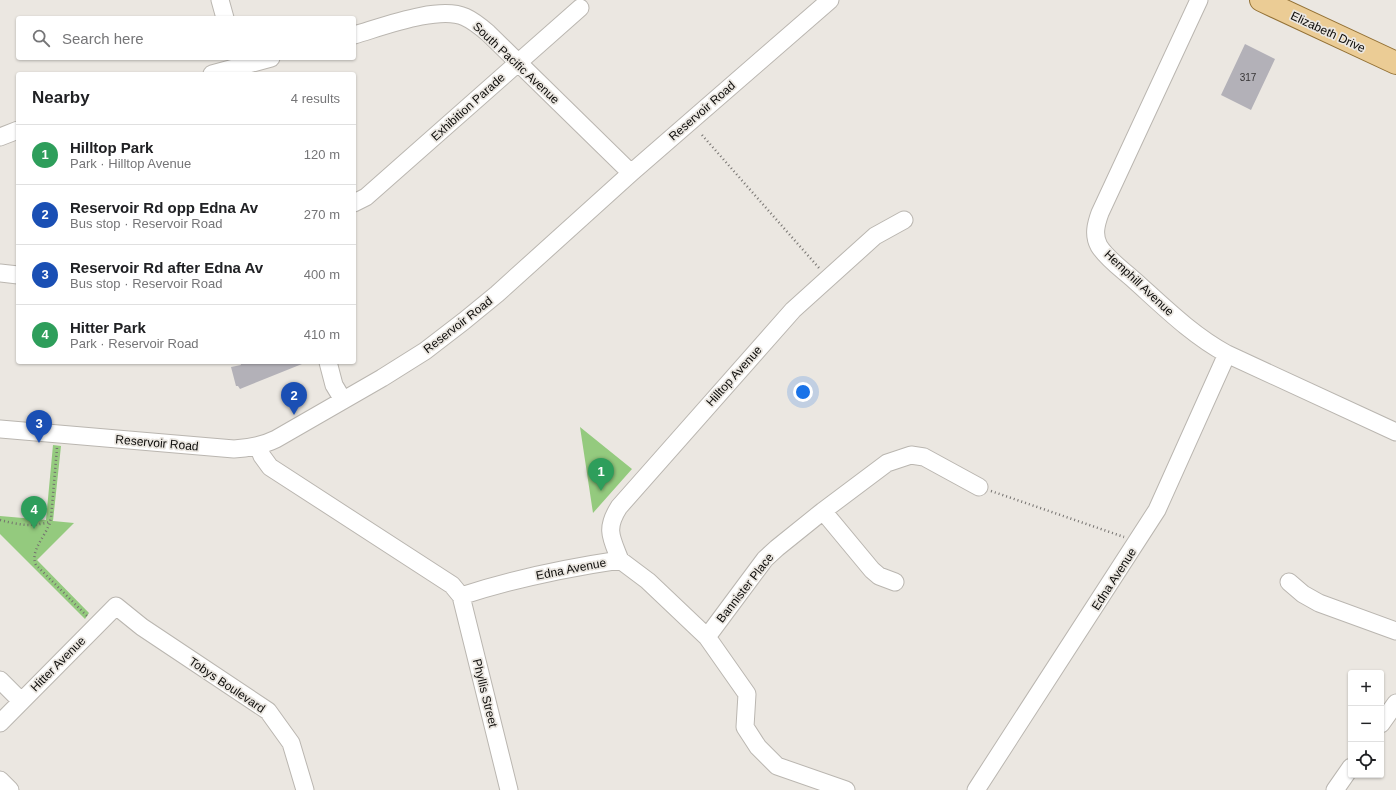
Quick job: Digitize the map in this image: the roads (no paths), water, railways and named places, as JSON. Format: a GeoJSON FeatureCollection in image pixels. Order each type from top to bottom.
{"type":"FeatureCollection","features":[{"type":"Feature","properties":{"kind":"main road","name":"Elizabeth Drive"},"geometry":{"type":"LineString","coordinates":[[1261,0],[1396,63]]}},
{"type":"Feature","properties":{"kind":"street"},"geometry":{"type":"LineString","coordinates":[[220,0],[224,16]]}},
{"type":"Feature","properties":{"kind":"street","name":"Reservoir Road"},"geometry":{"type":"LineString","coordinates":[[0,429],[234,449],[258,446],[276,439],[425,351],[464,321],[497,294],[631,173],[830,0]]}},
{"type":"Feature","properties":{"kind":"street","name":"Hemphill Avenue"},"geometry":{"type":"LineString","coordinates":[[1199,0],[1100,213],[1096,226],[1096,237],[1100,247],[1111,260],[1178,320],[1209,344],[1227,354],[1396,432]]}},
{"type":"Feature","properties":{"kind":"street","name":"Exhibition Parade"},"geometry":{"type":"LineString","coordinates":[[356,203],[366,197],[580,8]]}},
{"type":"Feature","properties":{"kind":"street","name":"South Pacific Avenue"},"geometry":{"type":"LineString","coordinates":[[356,34],[438,13],[453,14],[465,17],[477,24],[518,62],[631,173]]}},
{"type":"Feature","properties":{"kind":"street"},"geometry":{"type":"LineString","coordinates":[[219,72],[263,60]]}},
{"type":"Feature","properties":{"kind":"street"},"geometry":{"type":"LineString","coordinates":[[0,137],[16,131]]}},
{"type":"Feature","properties":{"kind":"street","name":"Hilltop Avenue"},"geometry":{"type":"LineString","coordinates":[[620,560],[610,532],[610,525],[613,515],[619,507],[793,310],[875,236],[904,220]]}},
{"type":"Feature","properties":{"kind":"street"},"geometry":{"type":"LineString","coordinates":[[0,273],[16,275]]}},
{"type":"Feature","properties":{"kind":"street","name":"Edna Avenue"},"geometry":{"type":"LineString","coordinates":[[976,790],[1138,542],[1157,510],[1227,354]]}},
{"type":"Feature","properties":{"kind":"street"},"geometry":{"type":"LineString","coordinates":[[329,364],[334,385],[343,400]]}},
{"type":"Feature","properties":{"kind":"street"},"geometry":{"type":"LineString","coordinates":[[258,446],[262,456],[270,467],[452,585],[461,596]]}},
{"type":"Feature","properties":{"kind":"street","name":"Bannister Place"},"geometry":{"type":"LineString","coordinates":[[707,637],[765,559],[823,511],[887,463],[911,455],[924,457],[979,487]]}},
{"type":"Feature","properties":{"kind":"street"},"geometry":{"type":"LineString","coordinates":[[823,511],[872,570],[879,576],[895,582]]}},
{"type":"Feature","properties":{"kind":"street","name":"Edna Avenue"},"geometry":{"type":"LineString","coordinates":[[461,596],[507,582],[582,566],[620,560],[648,581],[707,637],[747,694],[745,727],[758,747],[777,766],[846,790]]}},
{"type":"Feature","properties":{"kind":"street"},"geometry":{"type":"LineString","coordinates":[[1289,582],[1303,594],[1319,603],[1396,631]]}},
{"type":"Feature","properties":{"kind":"street","name":"Phyllis Street"},"geometry":{"type":"LineString","coordinates":[[461,596],[509,790]]}},
{"type":"Feature","properties":{"kind":"street","name":"Hitter Avenue"},"geometry":{"type":"LineString","coordinates":[[0,723],[116,606]]}},
{"type":"Feature","properties":{"kind":"street","name":"Tobys Boulevard"},"geometry":{"type":"LineString","coordinates":[[116,606],[142,627],[268,711],[291,743],[305,790]]}},
{"type":"Feature","properties":{"kind":"street"},"geometry":{"type":"LineString","coordinates":[[0,680],[21,701]]}},
{"type":"Feature","properties":{"kind":"street"},"geometry":{"type":"LineString","coordinates":[[1384,720],[1396,703]]}},
{"type":"Feature","properties":{"kind":"street"},"geometry":{"type":"LineString","coordinates":[[1335,790],[1348,771]]}},
{"type":"Feature","properties":{"kind":"street"},"geometry":{"type":"LineString","coordinates":[[0,780],[10,790]]}},
{"type":"Feature","properties":{"kind":"place","name":"Reservoir Rd opp Edna Av"},"geometry":{"type":"Point","coordinates":[294,415]}},
{"type":"Feature","properties":{"kind":"place","name":"Reservoir Rd after Edna Av"},"geometry":{"type":"Point","coordinates":[39,443]}},
{"type":"Feature","properties":{"kind":"place","name":"Hilltop Park"},"geometry":{"type":"Point","coordinates":[601,491]}},
{"type":"Feature","properties":{"kind":"place","name":"Hitter Park"},"geometry":{"type":"Point","coordinates":[34,529]}}]}
